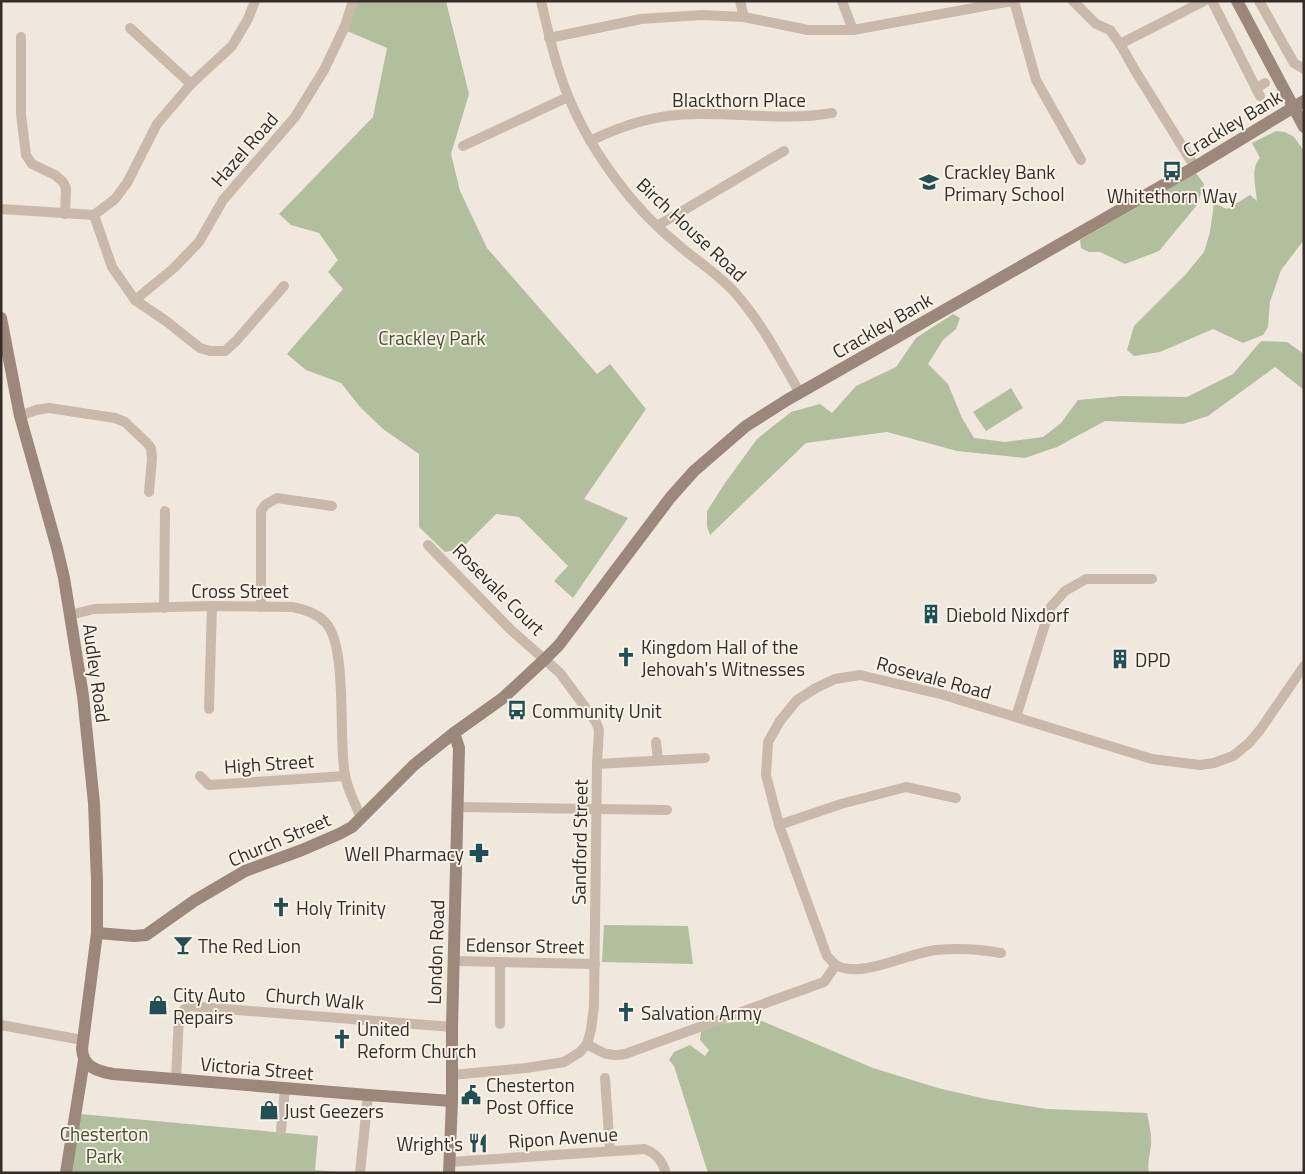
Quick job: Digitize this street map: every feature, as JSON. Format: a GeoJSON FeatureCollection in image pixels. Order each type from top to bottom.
{"type":"FeatureCollection","features":[{"type":"Feature","properties":{"kind":"street"},"geometry":{"type":"LineString","coordinates":[[1,209],[94,216],[115,199],[127,183],[157,124],[191,84],[232,46],[248,19],[255,1]]}},
{"type":"Feature","properties":{"kind":"street","name":"Hazel Road"},"geometry":{"type":"LineString","coordinates":[[135,300],[174,268],[200,242],[223,200],[295,117],[324,70],[345,26],[353,1]]}},
{"type":"Feature","properties":{"kind":"street","name":"Birch House Road"},"geometry":{"type":"LineString","coordinates":[[541,1],[549,38],[568,97],[590,141],[615,179],[657,226],[682,248],[717,274],[738,295],[772,343],[800,393]]}},
{"type":"Feature","properties":{"kind":"street"},"geometry":{"type":"LineString","coordinates":[[740,1],[744,17]]}},
{"type":"Feature","properties":{"kind":"street"},"geometry":{"type":"LineString","coordinates":[[842,1],[853,30]]}},
{"type":"Feature","properties":{"kind":"street"},"geometry":{"type":"LineString","coordinates":[[549,38],[641,19],[702,15],[744,17],[808,30],[853,30],[1013,1],[1036,80],[1081,160]]}},
{"type":"Feature","properties":{"kind":"street"},"geometry":{"type":"LineString","coordinates":[[1073,1],[1096,24],[1110,30],[1195,167]]}},
{"type":"Feature","properties":{"kind":"street"},"geometry":{"type":"LineString","coordinates":[[1120,44],[1204,1]]}},
{"type":"Feature","properties":{"kind":"street"},"geometry":{"type":"LineString","coordinates":[[1212,1],[1260,89]]}},
{"type":"Feature","properties":{"kind":"street"},"geometry":{"type":"LineString","coordinates":[[1237,1],[1299,104],[1304,127]]}},
{"type":"Feature","properties":{"kind":"street"},"geometry":{"type":"LineString","coordinates":[[1259,1],[1294,63],[1304,69]]}},
{"type":"Feature","properties":{"kind":"street"},"geometry":{"type":"LineString","coordinates":[[130,28],[191,84]]}},
{"type":"Feature","properties":{"kind":"street"},"geometry":{"type":"LineString","coordinates":[[21,37],[21,114],[26,155],[32,164],[55,175],[63,182],[66,188],[65,214]]}},
{"type":"Feature","properties":{"kind":"street"},"geometry":{"type":"LineString","coordinates":[[463,146],[568,97]]}},
{"type":"Feature","properties":{"kind":"street","name":"Crackley Bank"},"geometry":{"type":"LineString","coordinates":[[454,733],[503,698],[559,645],[670,498],[713,453],[746,426],[800,393],[1195,167],[1299,104]]}},
{"type":"Feature","properties":{"kind":"street","name":"Blackthorn Place"},"geometry":{"type":"LineString","coordinates":[[590,141],[619,127],[667,116],[698,114],[789,117],[832,113]]}},
{"type":"Feature","properties":{"kind":"street"},"geometry":{"type":"LineString","coordinates":[[657,226],[784,151]]}},
{"type":"Feature","properties":{"kind":"street"},"geometry":{"type":"LineString","coordinates":[[94,216],[112,267],[135,300],[166,321],[200,348],[210,351],[225,351],[284,286]]}},
{"type":"Feature","properties":{"kind":"street","name":"Audley Road"},"geometry":{"type":"LineString","coordinates":[[1,318],[20,416],[57,548],[83,696],[97,846],[97,933],[82,1040]]}},
{"type":"Feature","properties":{"kind":"street"},"geometry":{"type":"LineString","coordinates":[[20,416],[36,410],[49,408],[115,418],[124,422],[148,443],[151,448],[149,492]]}},
{"type":"Feature","properties":{"kind":"street"},"geometry":{"type":"LineString","coordinates":[[261,607],[261,510],[264,505],[277,498],[332,506]]}},
{"type":"Feature","properties":{"kind":"street"},"geometry":{"type":"LineString","coordinates":[[164,608],[165,511]]}},
{"type":"Feature","properties":{"kind":"street","name":"Rosevale Court"},"geometry":{"type":"LineString","coordinates":[[428,544],[500,619],[544,659]]}},
{"type":"Feature","properties":{"kind":"street"},"geometry":{"type":"LineString","coordinates":[[1016,717],[1050,608],[1065,591],[1086,579],[1152,579]]}},
{"type":"Feature","properties":{"kind":"street"},"geometry":{"type":"LineString","coordinates":[[209,709],[212,606]]}},
{"type":"Feature","properties":{"kind":"street","name":"Cross Street"},"geometry":{"type":"LineString","coordinates":[[70,616],[94,610],[212,606],[302,608],[320,618],[330,630],[337,650],[344,776],[361,818]]}},
{"type":"Feature","properties":{"kind":"street","name":"Sandford Street"},"geometry":{"type":"LineString","coordinates":[[544,659],[560,672],[596,722],[599,730],[596,808],[594,1006],[587,1044]]}},
{"type":"Feature","properties":{"kind":"street","name":"Rosevale Road"},"geometry":{"type":"LineString","coordinates":[[836,965],[826,956],[823,949],[779,825],[766,775],[768,742],[780,721],[797,700],[835,679],[860,675],[944,695],[1152,759],[1200,765],[1214,764],[1233,756],[1249,743],[1304,666]]}},
{"type":"Feature","properties":{"kind":"street","name":"Church Street"},"geometry":{"type":"LineString","coordinates":[[97,933],[146,935],[194,901],[245,871],[340,834],[352,827],[414,765],[454,733]]}},
{"type":"Feature","properties":{"kind":"street","name":"London Road"},"geometry":{"type":"LineString","coordinates":[[449,1167],[459,748],[454,733]]}},
{"type":"Feature","properties":{"kind":"street"},"geometry":{"type":"LineString","coordinates":[[656,742],[658,760]]}},
{"type":"Feature","properties":{"kind":"street"},"geometry":{"type":"LineString","coordinates":[[597,764],[705,758]]}},
{"type":"Feature","properties":{"kind":"street","name":"High Street"},"geometry":{"type":"LineString","coordinates":[[200,776],[209,784],[344,776]]}},
{"type":"Feature","properties":{"kind":"street"},"geometry":{"type":"LineString","coordinates":[[779,825],[841,804],[906,787],[956,798]]}},
{"type":"Feature","properties":{"kind":"street"},"geometry":{"type":"LineString","coordinates":[[457,807],[667,810]]}},
{"type":"Feature","properties":{"kind":"street"},"geometry":{"type":"LineString","coordinates":[[452,1075],[564,1062],[580,1052],[587,1044],[601,1053],[613,1056],[625,1054],[824,982],[836,965],[852,970],[866,968],[935,950],[978,949],[1001,953]]}},
{"type":"Feature","properties":{"kind":"street","name":"Edensor Street"},"geometry":{"type":"LineString","coordinates":[[454,961],[595,964]]}},
{"type":"Feature","properties":{"kind":"street"},"geometry":{"type":"LineString","coordinates":[[500,962],[500,1024]]}},
{"type":"Feature","properties":{"kind":"street","name":"Church Walk"},"geometry":{"type":"LineString","coordinates":[[176,1080],[180,1014],[188,1006],[452,1027]]}},
{"type":"Feature","properties":{"kind":"street"},"geometry":{"type":"LineString","coordinates":[[1,1025],[82,1040],[84,1060],[66,1173]]}},
{"type":"Feature","properties":{"kind":"street","name":"Victoria Street"},"geometry":{"type":"LineString","coordinates":[[84,1060],[93,1069],[100,1072],[176,1080],[452,1101]]}},
{"type":"Feature","properties":{"kind":"street"},"geometry":{"type":"LineString","coordinates":[[605,1078],[610,1151]]}},
{"type":"Feature","properties":{"kind":"street"},"geometry":{"type":"LineString","coordinates":[[281,1130],[284,1088]]}},
{"type":"Feature","properties":{"kind":"street"},"geometry":{"type":"LineString","coordinates":[[360,1173],[368,1095]]}},
{"type":"Feature","properties":{"kind":"street","name":"Ripon Avenue"},"geometry":{"type":"LineString","coordinates":[[449,1167],[646,1149],[655,1153],[662,1161],[666,1173]]}},
{"type":"Feature","properties":{"kind":"green space","name":"Crackley Park"},"geometry":{"type":"Polygon","coordinates":[[[356,1],[446,1],[469,94],[451,154],[460,191],[487,248],[597,374],[610,364],[646,409],[584,499],[628,518],[573,598],[554,581],[568,566],[519,517],[496,514],[461,549],[445,552],[419,527],[419,454],[383,429],[360,407],[341,383],[306,370],[287,354],[343,289],[328,272],[338,260],[319,233],[291,225],[279,214],[373,117],[387,48],[347,31],[356,1]]]}},
{"type":"Feature","properties":{"kind":"green space"},"geometry":{"type":"Polygon","coordinates":[[[1276,131],[1285,132],[1294,137],[1304,151],[1304,240],[1281,270],[1270,302],[1268,327],[1263,335],[1243,343],[1213,329],[1160,352],[1134,356],[1127,350],[1134,326],[1186,274],[1204,252],[1210,232],[1214,203],[1227,209],[1250,195],[1257,201],[1254,173],[1260,158],[1252,143],[1276,131]]]}},
{"type":"Feature","properties":{"kind":"green space"},"geometry":{"type":"Polygon","coordinates":[[[1196,173],[1204,184],[1197,205],[1159,251],[1125,264],[1100,252],[1089,252],[1081,248],[1080,240],[1196,173]]]}},
{"type":"Feature","properties":{"kind":"green space"},"geometry":{"type":"Polygon","coordinates":[[[953,314],[960,318],[956,329],[943,340],[928,364],[948,384],[962,418],[974,438],[1005,442],[1043,437],[1061,423],[1078,400],[1122,396],[1187,397],[1233,374],[1261,341],[1287,342],[1304,354],[1304,390],[1275,367],[1208,416],[1183,424],[1105,421],[1057,447],[1025,458],[957,451],[887,432],[806,443],[710,535],[707,526],[707,511],[757,439],[791,412],[820,404],[832,413],[856,386],[896,367],[916,338],[953,314]]]}},
{"type":"Feature","properties":{"kind":"green space"},"geometry":{"type":"Polygon","coordinates":[[[1011,388],[1023,408],[986,431],[973,412],[1011,388]]]}},
{"type":"Feature","properties":{"kind":"green space"},"geometry":{"type":"Polygon","coordinates":[[[604,925],[688,926],[693,964],[602,962],[604,925]]]}},
{"type":"Feature","properties":{"kind":"green space"},"geometry":{"type":"Polygon","coordinates":[[[750,1016],[873,1068],[938,1088],[986,1099],[1047,1109],[1147,1113],[1151,1137],[1148,1162],[1149,1173],[708,1173],[674,1066],[669,1060],[674,1052],[690,1045],[705,1056],[709,1050],[700,1040],[701,1032],[719,1024],[743,1021],[750,1016]]]}},
{"type":"Feature","properties":{"kind":"green space","name":"Chesterton Park"},"geometry":{"type":"Polygon","coordinates":[[[80,1114],[318,1136],[315,1170],[348,1173],[70,1173],[80,1114]]]}},
{"type":"Feature","properties":{"kind":"place","name":"Whitethorn Way"},"geometry":{"type":"Point","coordinates":[1172,171]}},
{"type":"Feature","properties":{"kind":"place","name":"Crackley Bank Primary School"},"geometry":{"type":"Point","coordinates":[929,182]}},
{"type":"Feature","properties":{"kind":"place","name":"Diebold Nixdorf"},"geometry":{"type":"Point","coordinates":[931,614]}},
{"type":"Feature","properties":{"kind":"place","name":"Kingdom Hall of the Jehovah's Witnesses"},"geometry":{"type":"Point","coordinates":[626,657]}},
{"type":"Feature","properties":{"kind":"place","name":"DPD"},"geometry":{"type":"Point","coordinates":[1120,659]}},
{"type":"Feature","properties":{"kind":"place","name":"Community Unit"},"geometry":{"type":"Point","coordinates":[517,710]}},
{"type":"Feature","properties":{"kind":"place","name":"Well Pharmacy"},"geometry":{"type":"Point","coordinates":[479,853]}},
{"type":"Feature","properties":{"kind":"place","name":"Holy Trinity"},"geometry":{"type":"Point","coordinates":[281,907]}},
{"type":"Feature","properties":{"kind":"place","name":"The Red Lion"},"geometry":{"type":"Point","coordinates":[183,945]}},
{"type":"Feature","properties":{"kind":"place","name":"City Auto Repairs"},"geometry":{"type":"Point","coordinates":[158,1005]}},
{"type":"Feature","properties":{"kind":"place","name":"Salvation Army"},"geometry":{"type":"Point","coordinates":[626,1012]}},
{"type":"Feature","properties":{"kind":"place","name":"United Reform Church"},"geometry":{"type":"Point","coordinates":[342,1039]}},
{"type":"Feature","properties":{"kind":"place","name":"Chesterton Post Office"},"geometry":{"type":"Point","coordinates":[471,1095]}},
{"type":"Feature","properties":{"kind":"place","name":"Just Geezers"},"geometry":{"type":"Point","coordinates":[269,1110]}},
{"type":"Feature","properties":{"kind":"place","name":"Wright's"},"geometry":{"type":"Point","coordinates":[478,1143]}}]}
